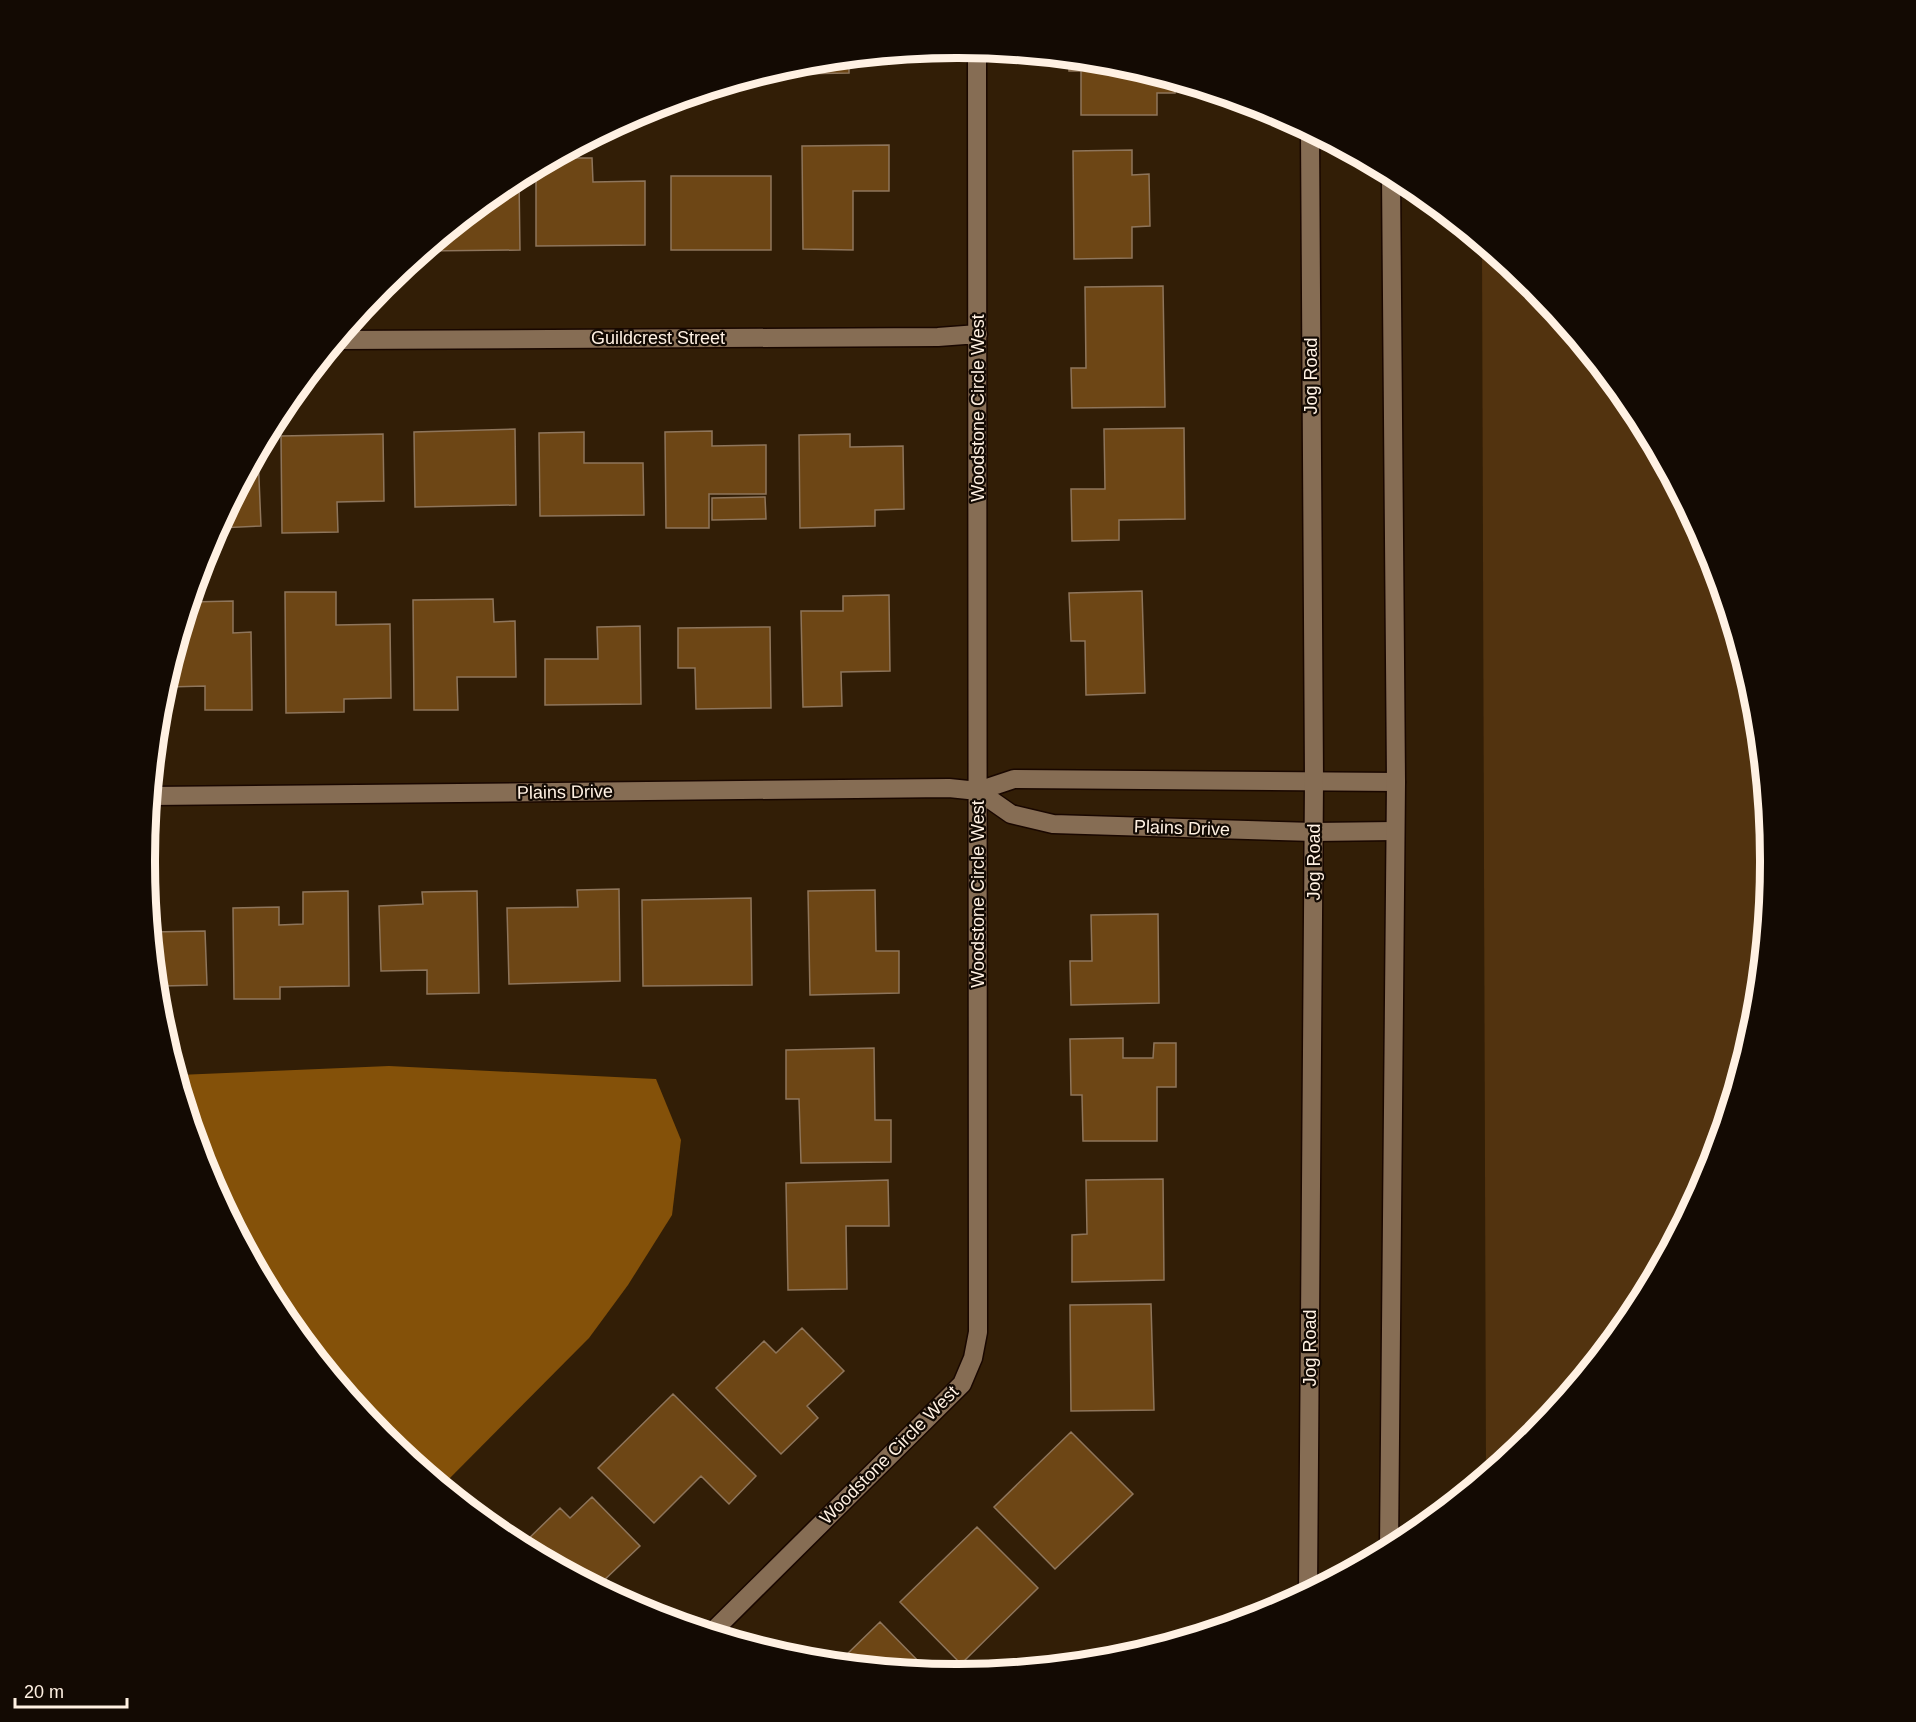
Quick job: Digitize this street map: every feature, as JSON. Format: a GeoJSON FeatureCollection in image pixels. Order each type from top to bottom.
{"type":"FeatureCollection","features":[{"type":"Feature","properties":{"kind":"street","name":"Woodstone Circle West"},"geometry":{"type":"LineString","coordinates":[[718,1626],[962,1383],[974,1358],[978,1332],[977,59]]}},
{"type":"Feature","properties":{"kind":"street","name":"Jog Road"},"geometry":{"type":"LineString","coordinates":[[1308,1583],[1314,832],[1310,140]]}},
{"type":"Feature","properties":{"kind":"street"},"geometry":{"type":"LineString","coordinates":[[1389,1537],[1396,782],[1391,186]]}},
{"type":"Feature","properties":{"kind":"street","name":"Guildcrest Street"},"geometry":{"type":"LineString","coordinates":[[348,340],[926,337],[978,334]]}},
{"type":"Feature","properties":{"kind":"street","name":"Plains Drive"},"geometry":{"type":"LineString","coordinates":[[158,796],[949,788],[978,791],[1014,779],[1396,782]]}},
{"type":"Feature","properties":{"kind":"street","name":"Plains Drive"},"geometry":{"type":"LineString","coordinates":[[978,791],[1011,814],[1053,824],[1314,832],[1395,831]]}},
{"type":"Feature","properties":{"kind":"shaded area"},"geometry":{"type":"Polygon","coordinates":[[[1482,254],[1525,294],[1595,372],[1653,460],[1678,506],[1718,603],[1745,704],[1754,756],[1759,809],[1760,861],[1759,913],[1754,966],[1745,1018],[1718,1119],[1678,1216],[1653,1262],[1595,1350],[1525,1428],[1486,1465],[1482,254]]]}},
{"type":"Feature","properties":{"kind":"shaded area"},"geometry":{"type":"Polygon","coordinates":[[[389,1066],[656,1079],[681,1140],[672,1215],[628,1285],[589,1338],[448,1480],[391,1428],[355,1390],[321,1350],[291,1307],[238,1216],[198,1119],[185,1075],[389,1066]]]}},
{"type":"Feature","properties":{"kind":"building"},"geometry":{"type":"Polygon","coordinates":[[[849,66],[849,73],[802,74],[849,66]]]}},
{"type":"Feature","properties":{"kind":"building"},"geometry":{"type":"Polygon","coordinates":[[[1069,66],[1115,74],[1175,89],[1175,93],[1157,93],[1157,115],[1081,115],[1081,71],[1069,71],[1069,66]]]}},
{"type":"Feature","properties":{"kind":"building"},"geometry":{"type":"Polygon","coordinates":[[[889,145],[889,191],[853,191],[853,250],[803,249],[802,146],[889,145]]]}},
{"type":"Feature","properties":{"kind":"building"},"geometry":{"type":"Polygon","coordinates":[[[1132,150],[1132,175],[1149,174],[1150,226],[1132,227],[1132,258],[1074,259],[1073,151],[1132,150]]]}},
{"type":"Feature","properties":{"kind":"building"},"geometry":{"type":"Polygon","coordinates":[[[572,158],[592,158],[593,182],[645,181],[645,245],[536,246],[536,179],[557,166],[572,158]]]}},
{"type":"Feature","properties":{"kind":"building"},"geometry":{"type":"Polygon","coordinates":[[[671,176],[771,176],[771,250],[671,250],[671,176]]]}},
{"type":"Feature","properties":{"kind":"building"},"geometry":{"type":"Polygon","coordinates":[[[519,190],[520,250],[437,251],[469,224],[519,190]]]}},
{"type":"Feature","properties":{"kind":"building"},"geometry":{"type":"Polygon","coordinates":[[[1163,286],[1165,407],[1072,408],[1071,368],[1086,368],[1085,287],[1163,286]]]}},
{"type":"Feature","properties":{"kind":"building"},"geometry":{"type":"Polygon","coordinates":[[[1184,428],[1185,519],[1119,520],[1119,540],[1072,541],[1071,489],[1105,489],[1104,429],[1184,428]]]}},
{"type":"Feature","properties":{"kind":"building"},"geometry":{"type":"Polygon","coordinates":[[[515,429],[516,505],[415,507],[414,432],[515,429]]]}},
{"type":"Feature","properties":{"kind":"building"},"geometry":{"type":"Polygon","coordinates":[[[712,431],[712,446],[766,445],[766,494],[709,494],[709,528],[666,528],[665,432],[712,431]]]}},
{"type":"Feature","properties":{"kind":"building"},"geometry":{"type":"Polygon","coordinates":[[[584,432],[584,463],[643,463],[644,515],[540,516],[539,433],[584,432]]]}},
{"type":"Feature","properties":{"kind":"building"},"geometry":{"type":"Polygon","coordinates":[[[383,434],[384,501],[337,502],[338,532],[282,533],[281,436],[383,434]]]}},
{"type":"Feature","properties":{"kind":"building"},"geometry":{"type":"Polygon","coordinates":[[[850,434],[850,447],[903,446],[904,509],[875,510],[875,526],[800,528],[799,435],[850,434]]]}},
{"type":"Feature","properties":{"kind":"building"},"geometry":{"type":"Polygon","coordinates":[[[259,468],[261,526],[229,528],[259,468]]]}},
{"type":"Feature","properties":{"kind":"building"},"geometry":{"type":"Polygon","coordinates":[[[765,497],[766,519],[712,520],[712,498],[765,497]]]}},
{"type":"Feature","properties":{"kind":"building"},"geometry":{"type":"Polygon","coordinates":[[[1142,591],[1145,693],[1086,695],[1085,641],[1071,641],[1069,593],[1142,591]]]}},
{"type":"Feature","properties":{"kind":"building"},"geometry":{"type":"Polygon","coordinates":[[[285,592],[336,592],[336,625],[390,624],[391,698],[344,699],[344,712],[286,713],[285,592]]]}},
{"type":"Feature","properties":{"kind":"building"},"geometry":{"type":"Polygon","coordinates":[[[889,595],[890,671],[841,672],[842,706],[803,707],[801,611],[843,611],[843,596],[889,595]]]}},
{"type":"Feature","properties":{"kind":"building"},"geometry":{"type":"Polygon","coordinates":[[[493,599],[494,622],[515,621],[516,677],[457,677],[458,710],[414,710],[413,600],[493,599]]]}},
{"type":"Feature","properties":{"kind":"building"},"geometry":{"type":"Polygon","coordinates":[[[233,601],[233,633],[251,632],[252,710],[205,710],[205,686],[175,687],[198,602],[233,601]]]}},
{"type":"Feature","properties":{"kind":"building"},"geometry":{"type":"Polygon","coordinates":[[[640,626],[641,704],[545,705],[545,659],[598,659],[597,627],[640,626]]]}},
{"type":"Feature","properties":{"kind":"building"},"geometry":{"type":"Polygon","coordinates":[[[770,627],[771,708],[696,709],[695,668],[678,668],[678,628],[770,627]]]}},
{"type":"Feature","properties":{"kind":"building"},"geometry":{"type":"Polygon","coordinates":[[[619,889],[620,981],[509,984],[507,908],[578,907],[577,890],[619,889]]]}},
{"type":"Feature","properties":{"kind":"building"},"geometry":{"type":"Polygon","coordinates":[[[875,890],[876,951],[899,951],[899,993],[810,995],[808,891],[875,890]]]}},
{"type":"Feature","properties":{"kind":"building"},"geometry":{"type":"Polygon","coordinates":[[[348,891],[349,986],[280,987],[280,999],[234,999],[233,908],[279,907],[279,925],[303,924],[303,892],[348,891]]]}},
{"type":"Feature","properties":{"kind":"building"},"geometry":{"type":"Polygon","coordinates":[[[477,891],[479,993],[427,994],[427,970],[381,971],[379,906],[423,904],[422,892],[477,891]]]}},
{"type":"Feature","properties":{"kind":"building"},"geometry":{"type":"Polygon","coordinates":[[[751,898],[752,985],[643,986],[642,900],[751,898]]]}},
{"type":"Feature","properties":{"kind":"building"},"geometry":{"type":"Polygon","coordinates":[[[1158,914],[1159,1003],[1071,1005],[1070,961],[1092,961],[1091,915],[1158,914]]]}},
{"type":"Feature","properties":{"kind":"building"},"geometry":{"type":"Polygon","coordinates":[[[205,931],[207,985],[165,986],[159,932],[205,931]]]}},
{"type":"Feature","properties":{"kind":"building"},"geometry":{"type":"Polygon","coordinates":[[[1123,1038],[1123,1058],[1153,1058],[1154,1043],[1176,1043],[1176,1087],[1157,1087],[1157,1141],[1083,1141],[1082,1095],[1071,1095],[1070,1039],[1123,1038]]]}},
{"type":"Feature","properties":{"kind":"building"},"geometry":{"type":"Polygon","coordinates":[[[874,1048],[875,1120],[891,1120],[891,1162],[801,1163],[799,1099],[786,1099],[786,1050],[874,1048]]]}},
{"type":"Feature","properties":{"kind":"building"},"geometry":{"type":"Polygon","coordinates":[[[1163,1179],[1164,1280],[1072,1282],[1072,1235],[1087,1234],[1086,1180],[1163,1179]]]}},
{"type":"Feature","properties":{"kind":"building"},"geometry":{"type":"Polygon","coordinates":[[[888,1180],[889,1226],[846,1226],[847,1289],[788,1290],[786,1183],[888,1180]]]}},
{"type":"Feature","properties":{"kind":"building"},"geometry":{"type":"Polygon","coordinates":[[[1151,1304],[1154,1410],[1071,1411],[1070,1305],[1151,1304]]]}},
{"type":"Feature","properties":{"kind":"building"},"geometry":{"type":"Polygon","coordinates":[[[802,1328],[844,1371],[807,1406],[818,1418],[781,1454],[716,1388],[764,1341],[776,1353],[802,1328]]]}},
{"type":"Feature","properties":{"kind":"building"},"geometry":{"type":"Polygon","coordinates":[[[673,1394],[756,1476],[729,1504],[701,1476],[654,1523],[598,1468],[673,1394]]]}},
{"type":"Feature","properties":{"kind":"building"},"geometry":{"type":"Polygon","coordinates":[[[1071,1432],[1133,1494],[1055,1569],[994,1507],[1071,1432]]]}},
{"type":"Feature","properties":{"kind":"building"},"geometry":{"type":"Polygon","coordinates":[[[592,1497],[640,1546],[603,1581],[529,1538],[560,1508],[570,1518],[592,1497]]]}},
{"type":"Feature","properties":{"kind":"building"},"geometry":{"type":"Polygon","coordinates":[[[977,1527],[1038,1588],[961,1664],[900,1602],[977,1527]]]}},
{"type":"Feature","properties":{"kind":"building"},"geometry":{"type":"Polygon","coordinates":[[[880,1622],[920,1663],[906,1662],[845,1656],[880,1622]]]}}]}
